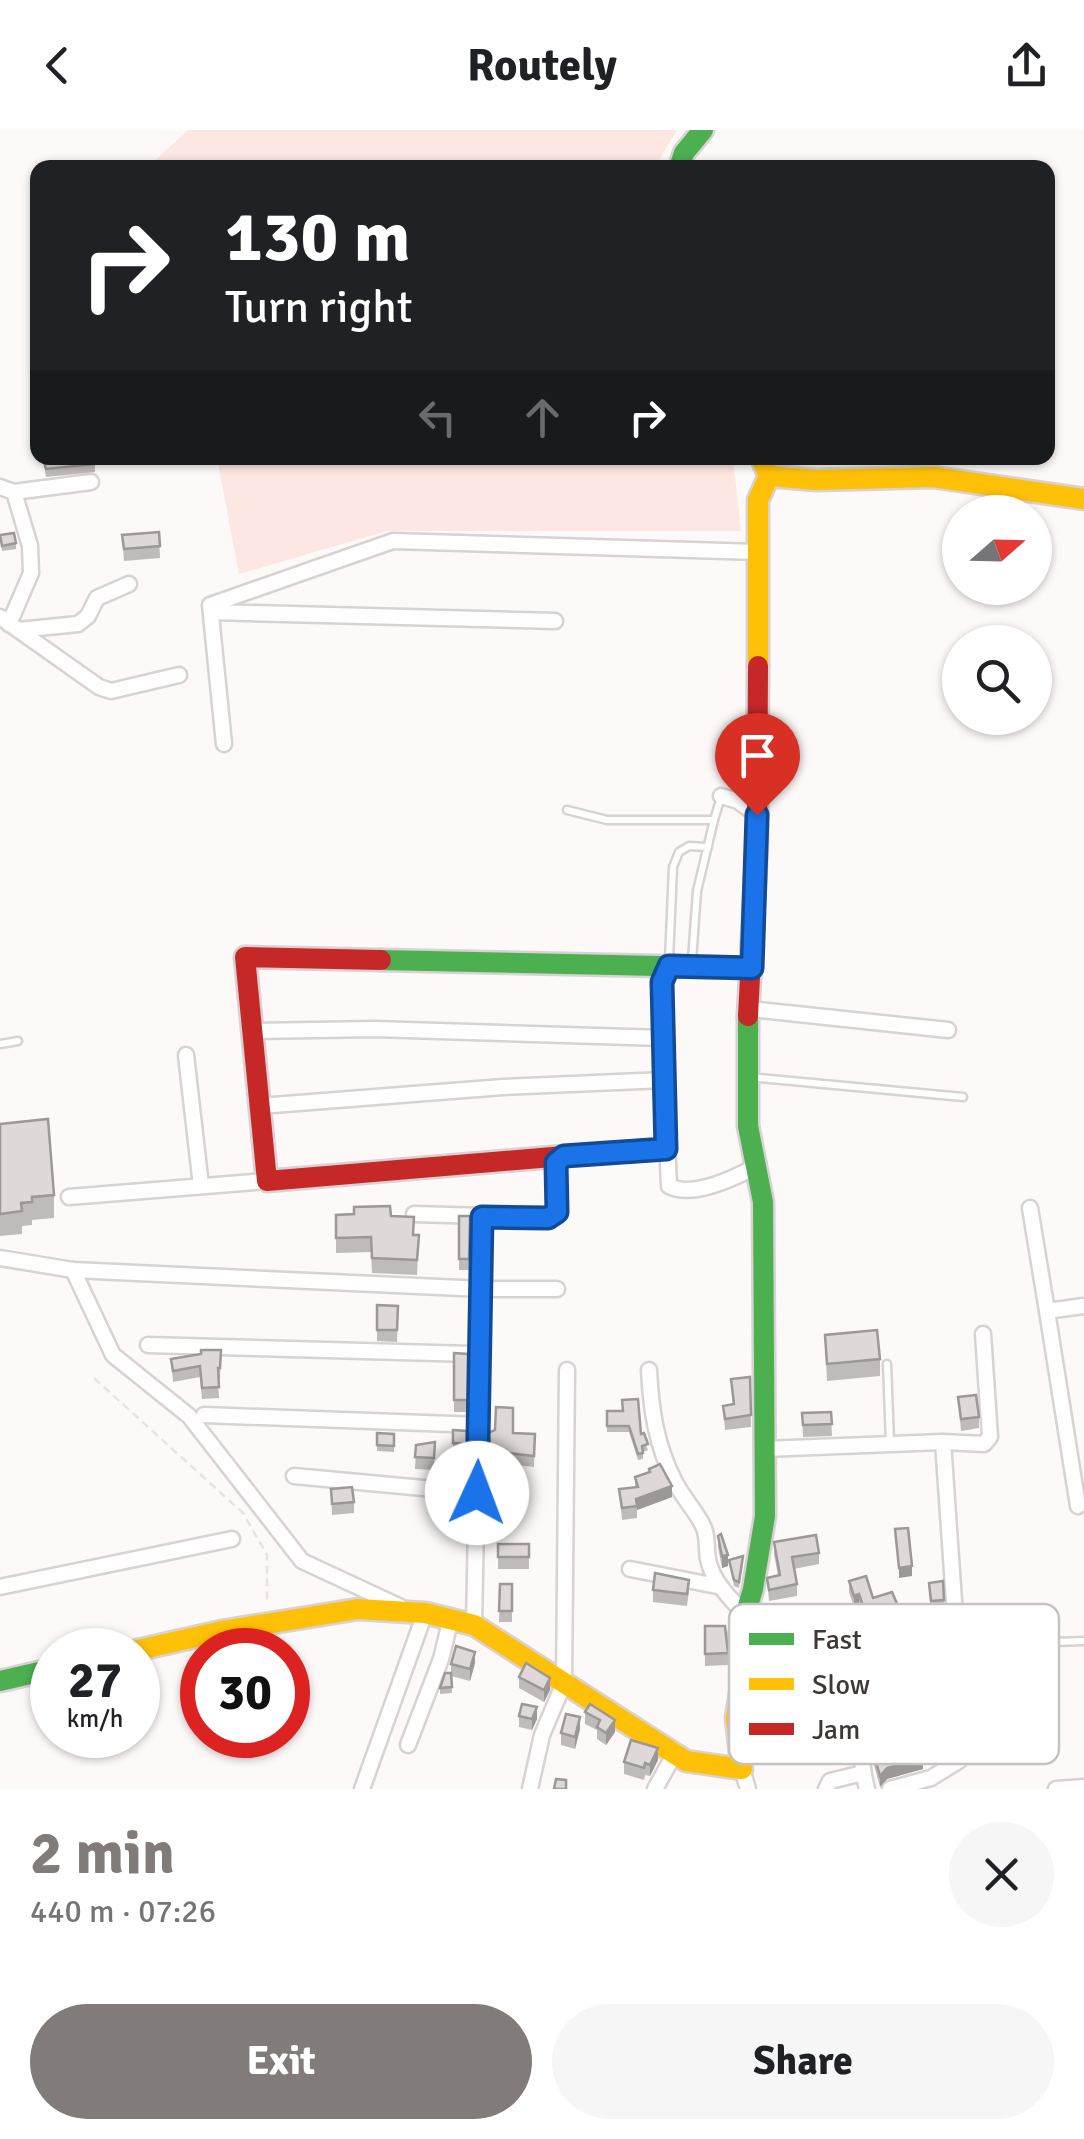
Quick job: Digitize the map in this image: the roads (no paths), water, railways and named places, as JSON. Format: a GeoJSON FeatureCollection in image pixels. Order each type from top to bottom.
{"type":"FeatureCollection","features":[{"type":"Feature","properties":{"kind":"street"},"geometry":{"type":"LineString","coordinates":[[682,160],[703,130]]}},
{"type":"Feature","properties":{"kind":"street"},"geometry":{"type":"LineString","coordinates":[[749,1604],[765,1516],[763,1202],[753,1168],[745,1109],[757,815],[758,500],[765,466],[816,480],[933,477],[1084,499]]}},
{"type":"Feature","properties":{"kind":"street"},"geometry":{"type":"LineString","coordinates":[[9,624],[32,573],[30,546],[7,489],[91,482]]}},
{"type":"Feature","properties":{"kind":"street"},"geometry":{"type":"LineString","coordinates":[[224,744],[210,605],[394,541],[758,552]]}},
{"type":"Feature","properties":{"kind":"street"},"geometry":{"type":"LineString","coordinates":[[9,624],[78,624],[88,616],[98,598],[128,584]]}},
{"type":"Feature","properties":{"kind":"street"},"geometry":{"type":"LineString","coordinates":[[210,612],[556,621]]}},
{"type":"Feature","properties":{"kind":"street"},"geometry":{"type":"LineString","coordinates":[[9,624],[87,680],[111,690],[179,675]]}},
{"type":"Feature","properties":{"kind":"street"},"geometry":{"type":"LineString","coordinates":[[721,796],[738,801],[757,815]]}},
{"type":"Feature","properties":{"kind":"street"},"geometry":{"type":"LineString","coordinates":[[267,1180],[245,956],[752,968]]}},
{"type":"Feature","properties":{"kind":"street"},"geometry":{"type":"LineString","coordinates":[[669,966],[660,1000],[670,1186],[678,1190],[732,1179],[753,1168]]}},
{"type":"Feature","properties":{"kind":"street"},"geometry":{"type":"LineString","coordinates":[[750,1008],[948,1030]]}},
{"type":"Feature","properties":{"kind":"street"},"geometry":{"type":"LineString","coordinates":[[252,1030],[663,1038]]}},
{"type":"Feature","properties":{"kind":"street"},"geometry":{"type":"LineString","coordinates":[[186,1055],[200,1186]]}},
{"type":"Feature","properties":{"kind":"street"},"geometry":{"type":"LineString","coordinates":[[260,1106],[503,1087],[664,1080]]}},
{"type":"Feature","properties":{"kind":"street"},"geometry":{"type":"LineString","coordinates":[[69,1197],[666,1149]]}},
{"type":"Feature","properties":{"kind":"street"},"geometry":{"type":"LineString","coordinates":[[414,1214],[548,1218],[557,1212],[556,1163],[564,1156]]}},
{"type":"Feature","properties":{"kind":"street"},"geometry":{"type":"LineString","coordinates":[[1030,1208],[1078,1506]]}},
{"type":"Feature","properties":{"kind":"street"},"geometry":{"type":"LineString","coordinates":[[474,1625],[482,1217]]}},
{"type":"Feature","properties":{"kind":"street"},"geometry":{"type":"LineString","coordinates":[[0,1258],[73,1270],[557,1289]]}},
{"type":"Feature","properties":{"kind":"street"},"geometry":{"type":"LineString","coordinates":[[73,1270],[113,1355],[188,1416],[302,1561],[418,1612]]}},
{"type":"Feature","properties":{"kind":"street"},"geometry":{"type":"LineString","coordinates":[[1048,1311],[1084,1306]]}},
{"type":"Feature","properties":{"kind":"street"},"geometry":{"type":"LineString","coordinates":[[764,1449],[984,1444],[988,1441],[983,1334]]}},
{"type":"Feature","properties":{"kind":"street"},"geometry":{"type":"LineString","coordinates":[[148,1345],[481,1354]]}},
{"type":"Feature","properties":{"kind":"street"},"geometry":{"type":"LineString","coordinates":[[530,1789],[542,1735],[564,1683],[567,1370]]}},
{"type":"Feature","properties":{"kind":"street"},"geometry":{"type":"LineString","coordinates":[[649,1370],[652,1419],[663,1456],[676,1486],[704,1528],[707,1556],[717,1586]]}},
{"type":"Feature","properties":{"kind":"street"},"geometry":{"type":"LineString","coordinates":[[204,1415],[479,1425]]}},
{"type":"Feature","properties":{"kind":"street"},"geometry":{"type":"LineString","coordinates":[[943,1442],[953,1604]]}},
{"type":"Feature","properties":{"kind":"street"},"geometry":{"type":"LineString","coordinates":[[294,1476],[477,1493]]}},
{"type":"Feature","properties":{"kind":"street"},"geometry":{"type":"LineString","coordinates":[[0,1587],[232,1539]]}},
{"type":"Feature","properties":{"kind":"street"},"geometry":{"type":"LineString","coordinates":[[630,1569],[717,1586],[736,1604]]}},
{"type":"Feature","properties":{"kind":"street"},"geometry":{"type":"LineString","coordinates":[[160,1646],[358,1609],[451,1618],[474,1625],[686,1760],[745,1779]]}},
{"type":"Feature","properties":{"kind":"street"},"geometry":{"type":"LineString","coordinates":[[362,1789],[418,1612]]}},
{"type":"Feature","properties":{"kind":"street"},"geometry":{"type":"LineString","coordinates":[[408,1745],[441,1659],[451,1618]]}},
{"type":"Feature","properties":{"kind":"street"},"geometry":{"type":"LineString","coordinates":[[0,1682],[30,1674]]}},
{"type":"Feature","properties":{"kind":"street"},"geometry":{"type":"LineString","coordinates":[[654,1789],[675,1753]]}},
{"type":"Feature","properties":{"kind":"street"},"geometry":{"type":"LineString","coordinates":[[863,1764],[867,1789]]}},
{"type":"Feature","properties":{"kind":"street"},"geometry":{"type":"LineString","coordinates":[[890,1789],[931,1778],[952,1764]]}},
{"type":"Feature","properties":{"kind":"street"},"geometry":{"type":"LineString","coordinates":[[826,1789],[830,1781],[863,1772]]}},
{"type":"Feature","properties":{"kind":"street"},"geometry":{"type":"LineString","coordinates":[[1056,1789],[1084,1787]]}},
{"type":"Feature","properties":{"kind":"lane"},"geometry":{"type":"LineString","coordinates":[[692,967],[694,918],[721,796]]}},
{"type":"Feature","properties":{"kind":"lane"},"geometry":{"type":"LineString","coordinates":[[567,810],[607,820],[714,820]]}},
{"type":"Feature","properties":{"kind":"lane"},"geometry":{"type":"LineString","coordinates":[[669,966],[674,867],[679,852],[690,846],[708,847]]}},
{"type":"Feature","properties":{"kind":"lane"},"geometry":{"type":"LineString","coordinates":[[0,1044],[18,1040]]}},
{"type":"Feature","properties":{"kind":"lane"},"geometry":{"type":"LineString","coordinates":[[746,1077],[963,1098]]}},
{"type":"Feature","properties":{"kind":"lane"},"geometry":{"type":"LineString","coordinates":[[887,1364],[890,1445]]}},
{"type":"Feature","properties":{"kind":"lane"},"geometry":{"type":"LineString","coordinates":[[1059,1642],[1084,1641]]}}]}
